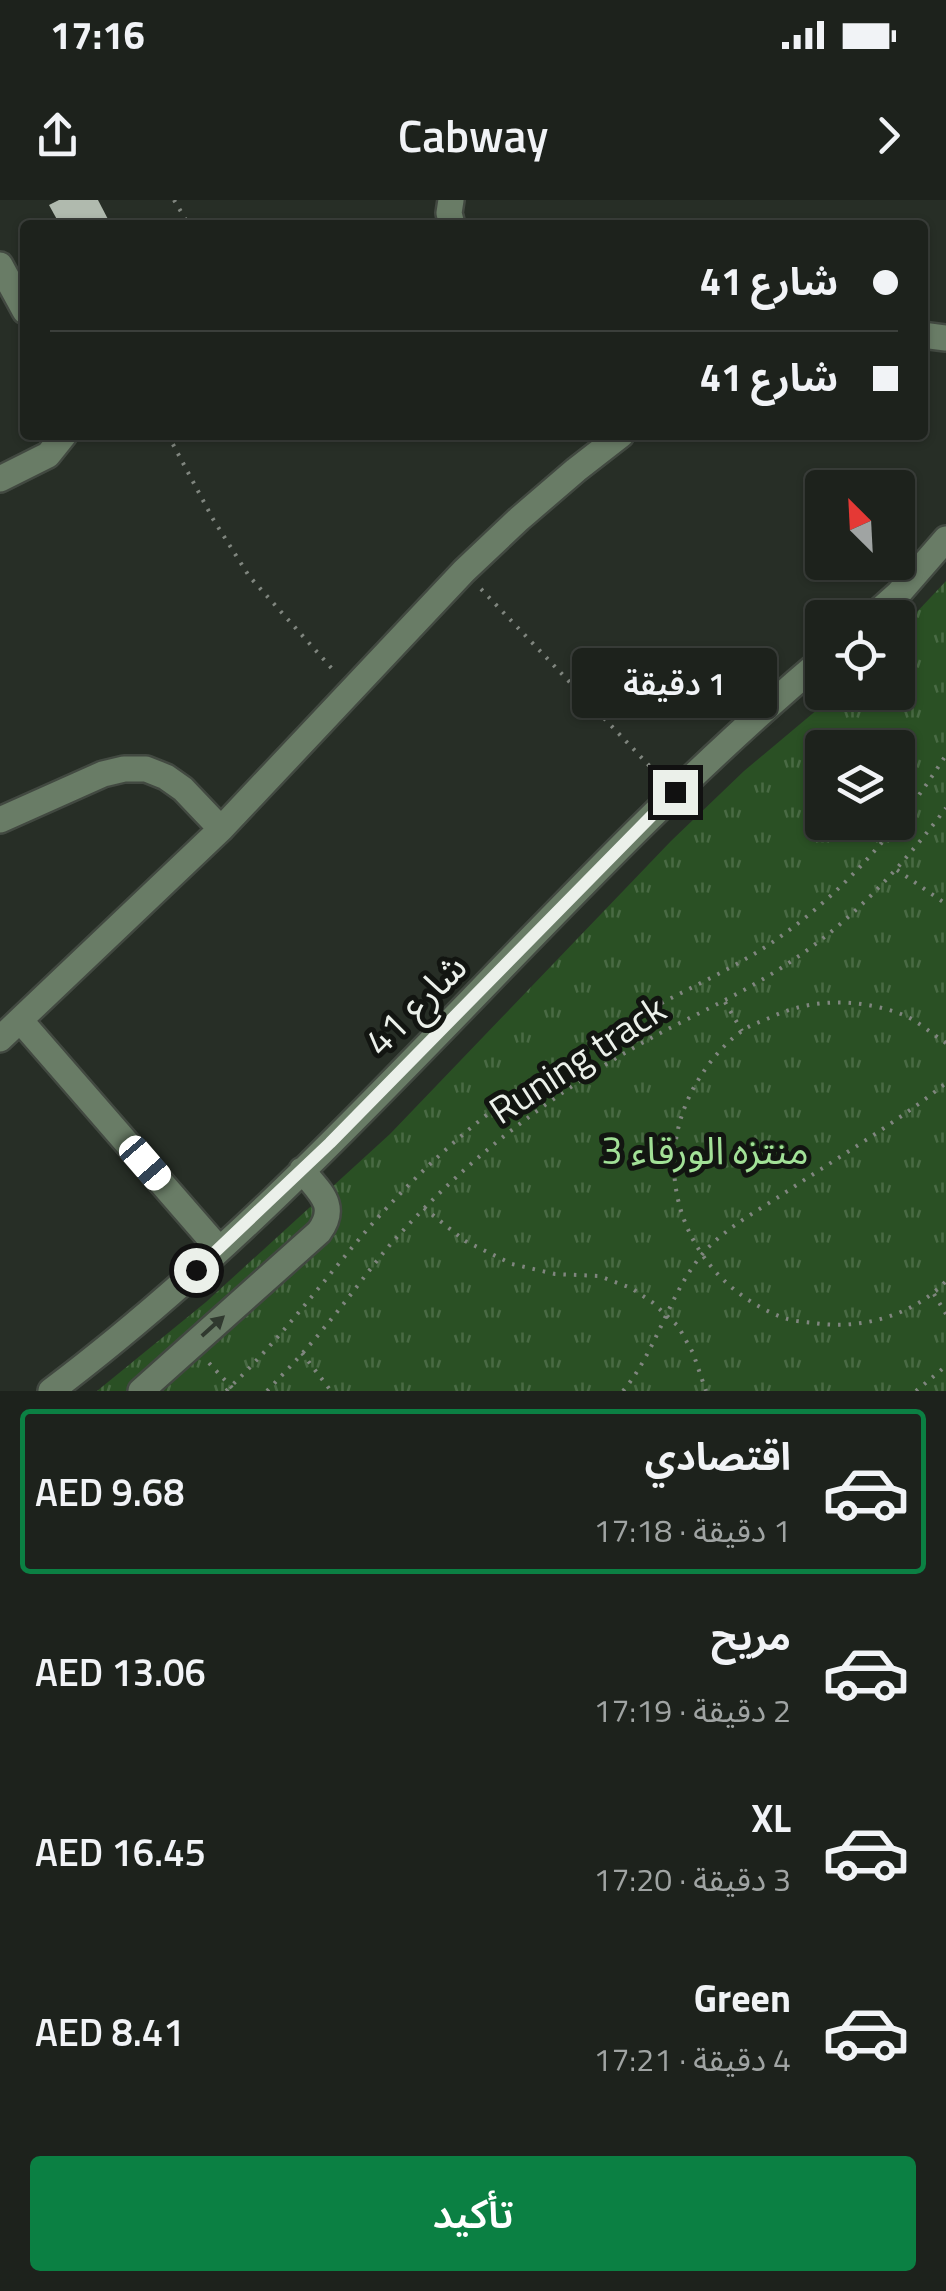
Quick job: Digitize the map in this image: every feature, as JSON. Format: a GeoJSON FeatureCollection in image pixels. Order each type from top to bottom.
{"type":"FeatureCollection","features":[{"type":"Feature","properties":{"kind":"street"},"geometry":{"type":"LineString","coordinates":[[0,265],[20,302]]}},
{"type":"Feature","properties":{"kind":"street"},"geometry":{"type":"LineString","coordinates":[[0,479],[48,455],[60,440]]}},
{"type":"Feature","properties":{"kind":"street"},"geometry":{"type":"LineString","coordinates":[[0,1038],[221,829],[464,571],[533,507],[615,440]]}},
{"type":"Feature","properties":{"kind":"street"},"geometry":{"type":"LineString","coordinates":[[891,600],[946,539]]}},
{"type":"Feature","properties":{"kind":"street","name":"شارع 41"},"geometry":{"type":"LineString","coordinates":[[50,1391],[219,1249],[675,792],[805,675]]}},
{"type":"Feature","properties":{"kind":"street"},"geometry":{"type":"LineString","coordinates":[[0,820],[124,768],[146,769],[166,776],[221,829]]}},
{"type":"Feature","properties":{"kind":"street"},"geometry":{"type":"LineString","coordinates":[[20,1020],[219,1249]]}},
{"type":"Feature","properties":{"kind":"street"},"geometry":{"type":"LineString","coordinates":[[141,1391],[326,1222],[328,1204],[302,1170]]}},
{"type":"Feature","properties":{"kind":"path"},"geometry":{"type":"LineString","coordinates":[[171,440],[212,519],[250,576],[351,691]]}},
{"type":"Feature","properties":{"kind":"path"},"geometry":{"type":"LineString","coordinates":[[464,571],[675,792]]}},
{"type":"Feature","properties":{"kind":"path"},"geometry":{"type":"LineString","coordinates":[[193,1344],[231,1390],[281,1336],[365,1232],[450,1146],[498,1106],[604,1034],[748,958],[794,926],[876,852],[946,756]]}},
{"type":"Feature","properties":{"kind":"path","name":"Runing track"},"geometry":{"type":"LineString","coordinates":[[267,1391],[424,1208],[480,1156],[565,1091],[630,1050],[725,1002],[811,948],[897,870],[946,808]]}},
{"type":"Feature","properties":{"kind":"path"},"geometry":{"type":"LineString","coordinates":[[897,870],[946,904]]}},
{"type":"Feature","properties":{"kind":"path"},"geometry":{"type":"LineString","coordinates":[[946,1043],[904,1015],[850,1001],[793,1006],[742,1030],[705,1066],[681,1112],[673,1163],[680,1214],[702,1256],[740,1296],[786,1319],[837,1326],[888,1318],[934,1294],[946,1282]]}},
{"type":"Feature","properties":{"kind":"path"},"geometry":{"type":"LineString","coordinates":[[725,1002],[742,1030]]}},
{"type":"Feature","properties":{"kind":"path"},"geometry":{"type":"LineString","coordinates":[[624,1391],[685,1277],[721,1237],[946,1082]]}},
{"type":"Feature","properties":{"kind":"path"},"geometry":{"type":"LineString","coordinates":[[424,1208],[465,1242],[512,1264],[555,1274],[599,1276],[631,1288],[678,1326],[706,1391]]}},
{"type":"Feature","properties":{"kind":"path"},"geometry":{"type":"LineString","coordinates":[[934,1294],[946,1314]]}},
{"type":"Feature","properties":{"kind":"path"},"geometry":{"type":"LineString","coordinates":[[302,1353],[331,1391]]}},
{"type":"Feature","properties":{"kind":"path"},"geometry":{"type":"LineString","coordinates":[[916,1391],[946,1366]]}},
{"type":"Feature","properties":{"kind":"green space","name":"منتزه الورقاء 3"},"geometry":{"type":"Polygon","coordinates":[[[946,581],[946,1391],[97,1391],[206,1302],[390,1134],[671,841],[744,771],[817,710],[915,710],[915,614],[946,581]]]}},
{"type":"Feature","properties":{"kind":"building"},"geometry":{"type":"Polygon","coordinates":[[[59,200],[98,200],[108,220],[57,220],[49,205],[59,200]]]}},
{"type":"Feature","properties":{"kind":"route"},"geometry":{"type":"LineString","coordinates":[[196,1270],[330,1143],[675,792]]}}]}
